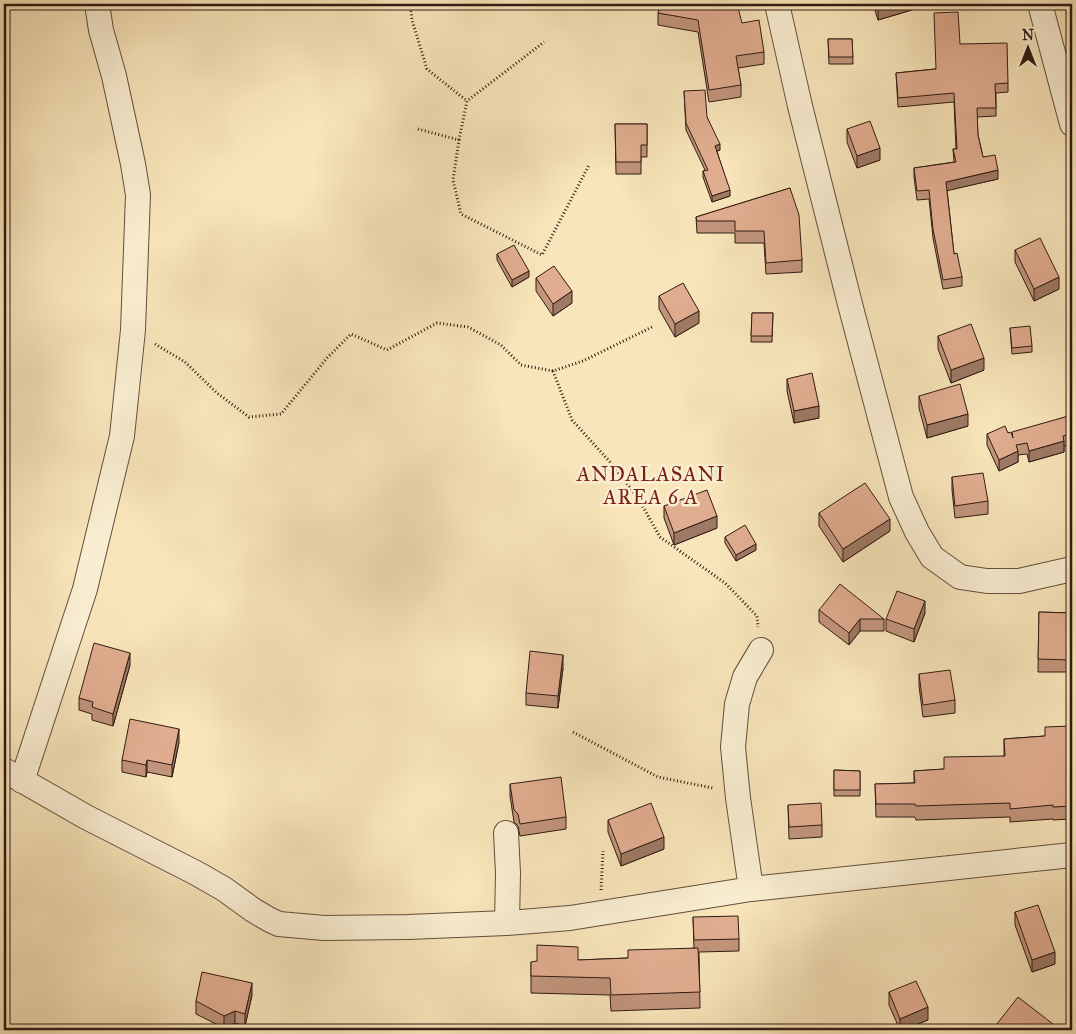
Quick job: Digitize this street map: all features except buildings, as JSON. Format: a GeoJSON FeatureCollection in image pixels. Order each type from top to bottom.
{"type":"FeatureCollection","features":[{"type":"Feature","properties":{"kind":"street"},"geometry":{"type":"LineString","coordinates":[[97,4],[101,30],[114,76],[133,164],[138,195],[133,330],[122,436],[85,589],[13,776],[86,817],[196,873],[224,889],[253,910],[279,924],[324,928],[408,928],[507,923],[600,913],[751,889],[1072,855]]}},
{"type":"Feature","properties":{"kind":"street"},"geometry":{"type":"LineString","coordinates":[[777,4],[800,106],[858,336],[902,497],[917,532],[932,557],[960,577],[987,581],[1019,581],[1072,569]]}},
{"type":"Feature","properties":{"kind":"street"},"geometry":{"type":"LineString","coordinates":[[1040,4],[1072,124]]}},
{"type":"Feature","properties":{"kind":"street"},"geometry":{"type":"LineString","coordinates":[[751,889],[733,747],[738,704],[745,677],[761,650]]}},
{"type":"Feature","properties":{"kind":"street"},"geometry":{"type":"LineString","coordinates":[[506,833],[508,873],[507,923]]}},
{"type":"Feature","properties":{"kind":"path"},"geometry":{"type":"LineString","coordinates":[[410,4],[412,20],[427,69],[467,101]]}},
{"type":"Feature","properties":{"kind":"path"},"geometry":{"type":"LineString","coordinates":[[544,42],[467,101],[453,180],[461,214],[542,255],[589,166]]}},
{"type":"Feature","properties":{"kind":"path"},"geometry":{"type":"LineString","coordinates":[[418,129],[459,140]]}},
{"type":"Feature","properties":{"kind":"path"},"geometry":{"type":"LineString","coordinates":[[133,330],[185,362],[217,393],[249,417],[281,414],[327,358],[351,334],[387,350],[437,323],[468,327],[501,345],[521,365],[553,371],[583,361],[652,327]]}},
{"type":"Feature","properties":{"kind":"path"},"geometry":{"type":"LineString","coordinates":[[553,371],[572,420],[610,462],[638,498],[660,537],[725,583],[757,616],[761,650]]}},
{"type":"Feature","properties":{"kind":"path"},"geometry":{"type":"LineString","coordinates":[[574,732],[658,777],[718,789],[738,798]]}},
{"type":"Feature","properties":{"kind":"path"},"geometry":{"type":"LineString","coordinates":[[600,913],[603,851]]}},
{"type":"Feature","properties":{"kind":"district","name":"ANDALASANI AREA 6 A"},"geometry":{"type":"Point","coordinates":[651,486]}}]}
